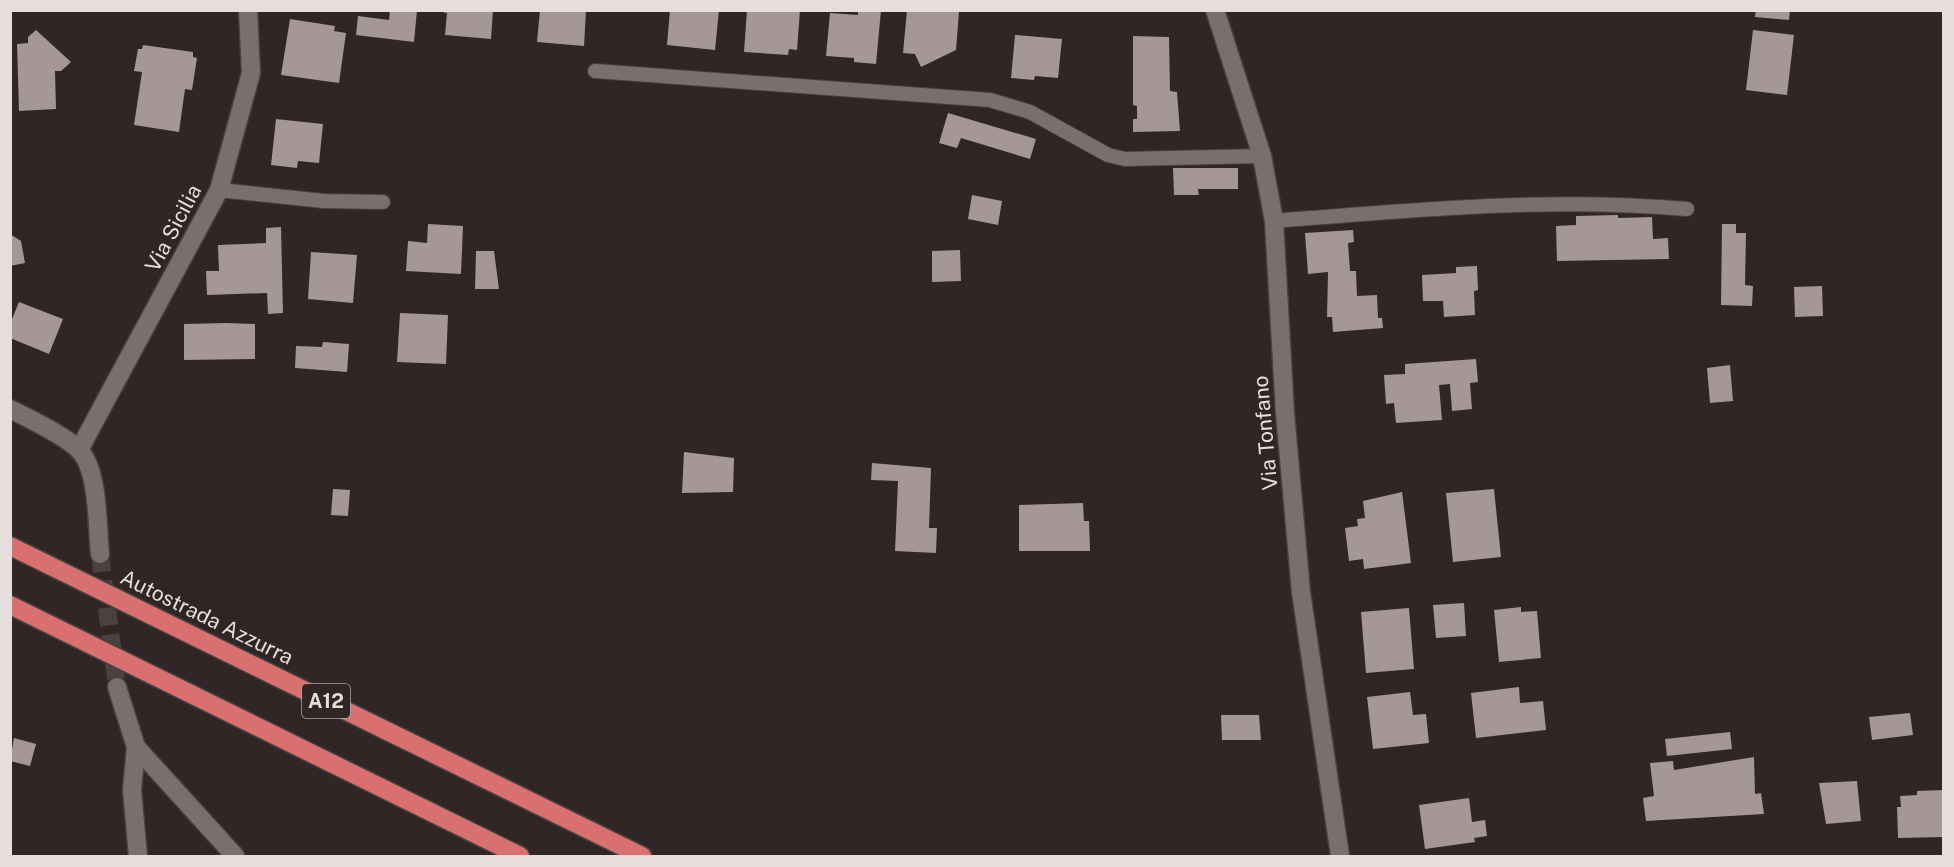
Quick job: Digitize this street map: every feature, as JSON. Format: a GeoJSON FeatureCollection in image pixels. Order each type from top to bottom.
{"type":"FeatureCollection","features":[{"type":"Feature","properties":{"kind":"highway","name":"Autostrada Azzurra"},"geometry":{"type":"LineString","coordinates":[[10,546],[642,856]]}},
{"type":"Feature","properties":{"kind":"highway","name":"A12"},"geometry":{"type":"LineString","coordinates":[[10,605],[520,856]]}},
{"type":"Feature","properties":{"kind":"street","name":"Via Sicilia"},"geometry":{"type":"LineString","coordinates":[[79,450],[219,190],[251,73],[248,10]]}},
{"type":"Feature","properties":{"kind":"street","name":"Via Tonfano"},"geometry":{"type":"LineString","coordinates":[[1215,10],[1262,156],[1274,221],[1285,413],[1301,592],[1340,856]]}},
{"type":"Feature","properties":{"kind":"street"},"geometry":{"type":"LineString","coordinates":[[10,409],[79,450],[90,470],[94,487],[100,554]]}},
{"type":"Feature","properties":{"kind":"street"},"geometry":{"type":"LineString","coordinates":[[117,687],[136,747],[132,790],[138,856]]}},
{"type":"Feature","properties":{"kind":"street"},"geometry":{"type":"LineString","coordinates":[[136,747],[235,856]]}},
{"type":"Feature","properties":{"kind":"lane"},"geometry":{"type":"LineString","coordinates":[[595,71],[990,100],[1030,112],[1108,155],[1125,159],[1262,156]]}},
{"type":"Feature","properties":{"kind":"lane"},"geometry":{"type":"LineString","coordinates":[[219,190],[324,201],[383,202]]}},
{"type":"Feature","properties":{"kind":"lane"},"geometry":{"type":"LineString","coordinates":[[1274,221],[1479,204],[1620,203],[1687,209]]}},
{"type":"Feature","properties":{"kind":"building"},"geometry":{"type":"Polygon","coordinates":[[[390,10],[417,10],[414,42],[356,35],[358,16],[389,20],[390,10]]]}},
{"type":"Feature","properties":{"kind":"building"},"geometry":{"type":"Polygon","coordinates":[[[433,10],[493,10],[491,39],[445,35],[447,13],[433,10]]]}},
{"type":"Feature","properties":{"kind":"building"},"geometry":{"type":"Polygon","coordinates":[[[540,10],[586,10],[584,46],[537,42],[540,10]]]}},
{"type":"Feature","properties":{"kind":"building"},"geometry":{"type":"Polygon","coordinates":[[[670,10],[719,10],[715,50],[667,45],[670,10]]]}},
{"type":"Feature","properties":{"kind":"building"},"geometry":{"type":"Polygon","coordinates":[[[747,10],[800,10],[797,50],[789,49],[788,55],[744,52],[747,10]]]}},
{"type":"Feature","properties":{"kind":"building"},"geometry":{"type":"Polygon","coordinates":[[[858,10],[881,10],[876,64],[854,62],[854,58],[826,56],[830,13],[858,15],[858,10]]]}},
{"type":"Feature","properties":{"kind":"building"},"geometry":{"type":"Polygon","coordinates":[[[907,10],[959,12],[956,50],[921,67],[915,54],[903,53],[907,10]]]}},
{"type":"Feature","properties":{"kind":"building"},"geometry":{"type":"Polygon","coordinates":[[[1756,10],[1790,10],[1789,20],[1755,17],[1756,10]]]}},
{"type":"Feature","properties":{"kind":"building"},"geometry":{"type":"Polygon","coordinates":[[[290,19],[335,26],[334,31],[346,33],[339,83],[281,75],[290,19]]]}},
{"type":"Feature","properties":{"kind":"building"},"geometry":{"type":"Polygon","coordinates":[[[36,30],[71,62],[61,71],[55,71],[56,109],[19,111],[17,44],[28,43],[28,37],[36,30]]]}},
{"type":"Feature","properties":{"kind":"building"},"geometry":{"type":"Polygon","coordinates":[[[1753,30],[1794,35],[1787,95],[1746,90],[1753,30]]]}},
{"type":"Feature","properties":{"kind":"building"},"geometry":{"type":"Polygon","coordinates":[[[1015,35],[1062,39],[1058,78],[1035,76],[1034,80],[1011,78],[1015,35]]]}},
{"type":"Feature","properties":{"kind":"building"},"geometry":{"type":"Polygon","coordinates":[[[1133,36],[1169,37],[1170,91],[1177,92],[1180,131],[1133,132],[1133,119],[1137,119],[1137,106],[1133,105],[1133,36]]]}},
{"type":"Feature","properties":{"kind":"building"},"geometry":{"type":"Polygon","coordinates":[[[143,45],[193,52],[193,57],[197,58],[192,90],[185,89],[179,132],[134,125],[142,72],[134,71],[138,49],[142,49],[143,45]]]}},
{"type":"Feature","properties":{"kind":"building"},"geometry":{"type":"Polygon","coordinates":[[[948,113],[1036,139],[1030,159],[961,138],[957,148],[939,143],[948,113]]]}},
{"type":"Feature","properties":{"kind":"building"},"geometry":{"type":"Polygon","coordinates":[[[276,119],[323,124],[319,163],[298,161],[297,168],[271,165],[276,119]]]}},
{"type":"Feature","properties":{"kind":"building"},"geometry":{"type":"Polygon","coordinates":[[[1173,168],[1238,168],[1238,189],[1198,189],[1199,195],[1174,195],[1173,168]]]}},
{"type":"Feature","properties":{"kind":"building"},"geometry":{"type":"Polygon","coordinates":[[[972,195],[1002,201],[998,225],[968,219],[972,195]]]}},
{"type":"Feature","properties":{"kind":"building"},"geometry":{"type":"Polygon","coordinates":[[[1618,215],[1618,218],[1652,217],[1653,239],[1668,238],[1669,259],[1557,261],[1556,226],[1576,225],[1576,216],[1618,215]]]}},
{"type":"Feature","properties":{"kind":"building"},"geometry":{"type":"Polygon","coordinates":[[[428,224],[463,226],[461,274],[406,271],[408,241],[427,243],[428,224]]]}},
{"type":"Feature","properties":{"kind":"building"},"geometry":{"type":"Polygon","coordinates":[[[1722,224],[1736,224],[1736,233],[1746,233],[1745,285],[1753,286],[1752,306],[1721,305],[1722,224]]]}},
{"type":"Feature","properties":{"kind":"building"},"geometry":{"type":"Polygon","coordinates":[[[281,227],[283,313],[268,314],[267,293],[207,295],[206,271],[219,271],[218,245],[266,243],[266,228],[281,227]]]}},
{"type":"Feature","properties":{"kind":"building"},"geometry":{"type":"Polygon","coordinates":[[[1353,230],[1354,242],[1348,243],[1350,271],[1356,271],[1357,296],[1377,295],[1378,318],[1382,318],[1383,328],[1333,332],[1332,317],[1327,317],[1328,272],[1308,274],[1305,233],[1353,230]]]}},
{"type":"Feature","properties":{"kind":"building"},"geometry":{"type":"Polygon","coordinates":[[[10,234],[21,241],[25,263],[10,266],[10,234]]]}},
{"type":"Feature","properties":{"kind":"building"},"geometry":{"type":"Polygon","coordinates":[[[960,250],[961,281],[932,282],[932,251],[960,250]]]}},
{"type":"Feature","properties":{"kind":"building"},"geometry":{"type":"Polygon","coordinates":[[[476,251],[494,251],[499,289],[475,289],[476,251]]]}},
{"type":"Feature","properties":{"kind":"building"},"geometry":{"type":"Polygon","coordinates":[[[311,252],[357,255],[353,303],[308,299],[311,252]]]}},
{"type":"Feature","properties":{"kind":"building"},"geometry":{"type":"Polygon","coordinates":[[[1477,266],[1478,290],[1474,291],[1475,315],[1444,317],[1443,301],[1423,301],[1422,275],[1456,273],[1456,267],[1477,266]]]}},
{"type":"Feature","properties":{"kind":"building"},"geometry":{"type":"Polygon","coordinates":[[[1822,286],[1823,316],[1795,317],[1794,287],[1822,286]]]}},
{"type":"Feature","properties":{"kind":"building"},"geometry":{"type":"Polygon","coordinates":[[[19,302],[63,319],[49,354],[10,338],[10,324],[19,302]]]}},
{"type":"Feature","properties":{"kind":"building"},"geometry":{"type":"Polygon","coordinates":[[[400,313],[448,315],[446,364],[397,362],[400,313]]]}},
{"type":"Feature","properties":{"kind":"building"},"geometry":{"type":"Polygon","coordinates":[[[184,324],[255,324],[255,359],[184,360],[184,324]]]}},
{"type":"Feature","properties":{"kind":"building"},"geometry":{"type":"Polygon","coordinates":[[[323,342],[349,344],[347,372],[295,368],[296,346],[322,347],[323,342]]]}},
{"type":"Feature","properties":{"kind":"building"},"geometry":{"type":"Polygon","coordinates":[[[1476,359],[1478,382],[1470,383],[1472,409],[1452,411],[1450,384],[1439,385],[1442,420],[1396,423],[1394,403],[1386,404],[1384,375],[1405,374],[1405,364],[1476,359]]]}},
{"type":"Feature","properties":{"kind":"building"},"geometry":{"type":"Polygon","coordinates":[[[1730,365],[1733,401],[1710,403],[1707,368],[1730,365]]]}},
{"type":"Feature","properties":{"kind":"building"},"geometry":{"type":"Polygon","coordinates":[[[684,452],[734,458],[733,492],[682,493],[684,452]]]}},
{"type":"Feature","properties":{"kind":"building"},"geometry":{"type":"Polygon","coordinates":[[[872,463],[931,468],[929,528],[937,528],[936,553],[895,551],[898,481],[871,480],[872,463]]]}},
{"type":"Feature","properties":{"kind":"building"},"geometry":{"type":"Polygon","coordinates":[[[333,489],[350,490],[348,516],[331,515],[333,489]]]}},
{"type":"Feature","properties":{"kind":"building"},"geometry":{"type":"Polygon","coordinates":[[[1494,489],[1501,557],[1453,562],[1446,493],[1494,489]]]}},
{"type":"Feature","properties":{"kind":"building"},"geometry":{"type":"Polygon","coordinates":[[[1402,492],[1411,563],[1364,569],[1363,559],[1349,561],[1345,528],[1358,526],[1357,519],[1365,518],[1363,501],[1402,492]]]}},
{"type":"Feature","properties":{"kind":"building"},"geometry":{"type":"Polygon","coordinates":[[[1083,503],[1084,521],[1089,521],[1090,551],[1019,551],[1019,505],[1083,503]]]}},
{"type":"Feature","properties":{"kind":"building"},"geometry":{"type":"Polygon","coordinates":[[[1464,603],[1466,636],[1436,638],[1433,605],[1464,603]]]}},
{"type":"Feature","properties":{"kind":"building"},"geometry":{"type":"Polygon","coordinates":[[[1521,607],[1521,612],[1537,611],[1541,658],[1499,662],[1494,610],[1521,607]]]}},
{"type":"Feature","properties":{"kind":"building"},"geometry":{"type":"Polygon","coordinates":[[[1409,608],[1414,669],[1366,673],[1361,612],[1409,608]]]}},
{"type":"Feature","properties":{"kind":"building"},"geometry":{"type":"Polygon","coordinates":[[[1519,687],[1520,703],[1543,701],[1546,730],[1476,738],[1471,693],[1519,687]]]}},
{"type":"Feature","properties":{"kind":"building"},"geometry":{"type":"Polygon","coordinates":[[[1410,692],[1413,715],[1426,714],[1429,743],[1373,749],[1367,697],[1410,692]]]}},
{"type":"Feature","properties":{"kind":"building"},"geometry":{"type":"Polygon","coordinates":[[[1910,713],[1913,735],[1872,740],[1869,717],[1910,713]]]}},
{"type":"Feature","properties":{"kind":"building"},"geometry":{"type":"Polygon","coordinates":[[[1221,715],[1259,715],[1261,740],[1222,740],[1221,715]]]}},
{"type":"Feature","properties":{"kind":"building"},"geometry":{"type":"Polygon","coordinates":[[[1730,732],[1732,749],[1667,756],[1665,739],[1730,732]]]}},
{"type":"Feature","properties":{"kind":"building"},"geometry":{"type":"Polygon","coordinates":[[[14,738],[36,744],[30,766],[10,761],[14,738]]]}},
{"type":"Feature","properties":{"kind":"building"},"geometry":{"type":"Polygon","coordinates":[[[1754,757],[1755,794],[1761,793],[1764,814],[1646,821],[1643,798],[1654,796],[1650,763],[1673,761],[1674,770],[1754,757]]]}},
{"type":"Feature","properties":{"kind":"building"},"geometry":{"type":"Polygon","coordinates":[[[1857,781],[1861,821],[1826,824],[1819,783],[1857,781]]]}},
{"type":"Feature","properties":{"kind":"building"},"geometry":{"type":"Polygon","coordinates":[[[1944,790],[1944,837],[1898,838],[1897,807],[1901,807],[1900,796],[1917,795],[1917,791],[1944,790]]]}},
{"type":"Feature","properties":{"kind":"building"},"geometry":{"type":"Polygon","coordinates":[[[1469,798],[1472,822],[1485,820],[1487,836],[1474,838],[1475,842],[1425,849],[1419,805],[1469,798]]]}},
{"type":"Feature","properties":{"kind":"tunnel"},"geometry":{"type":"LineString","coordinates":[[100,554],[117,687]]}}]}
